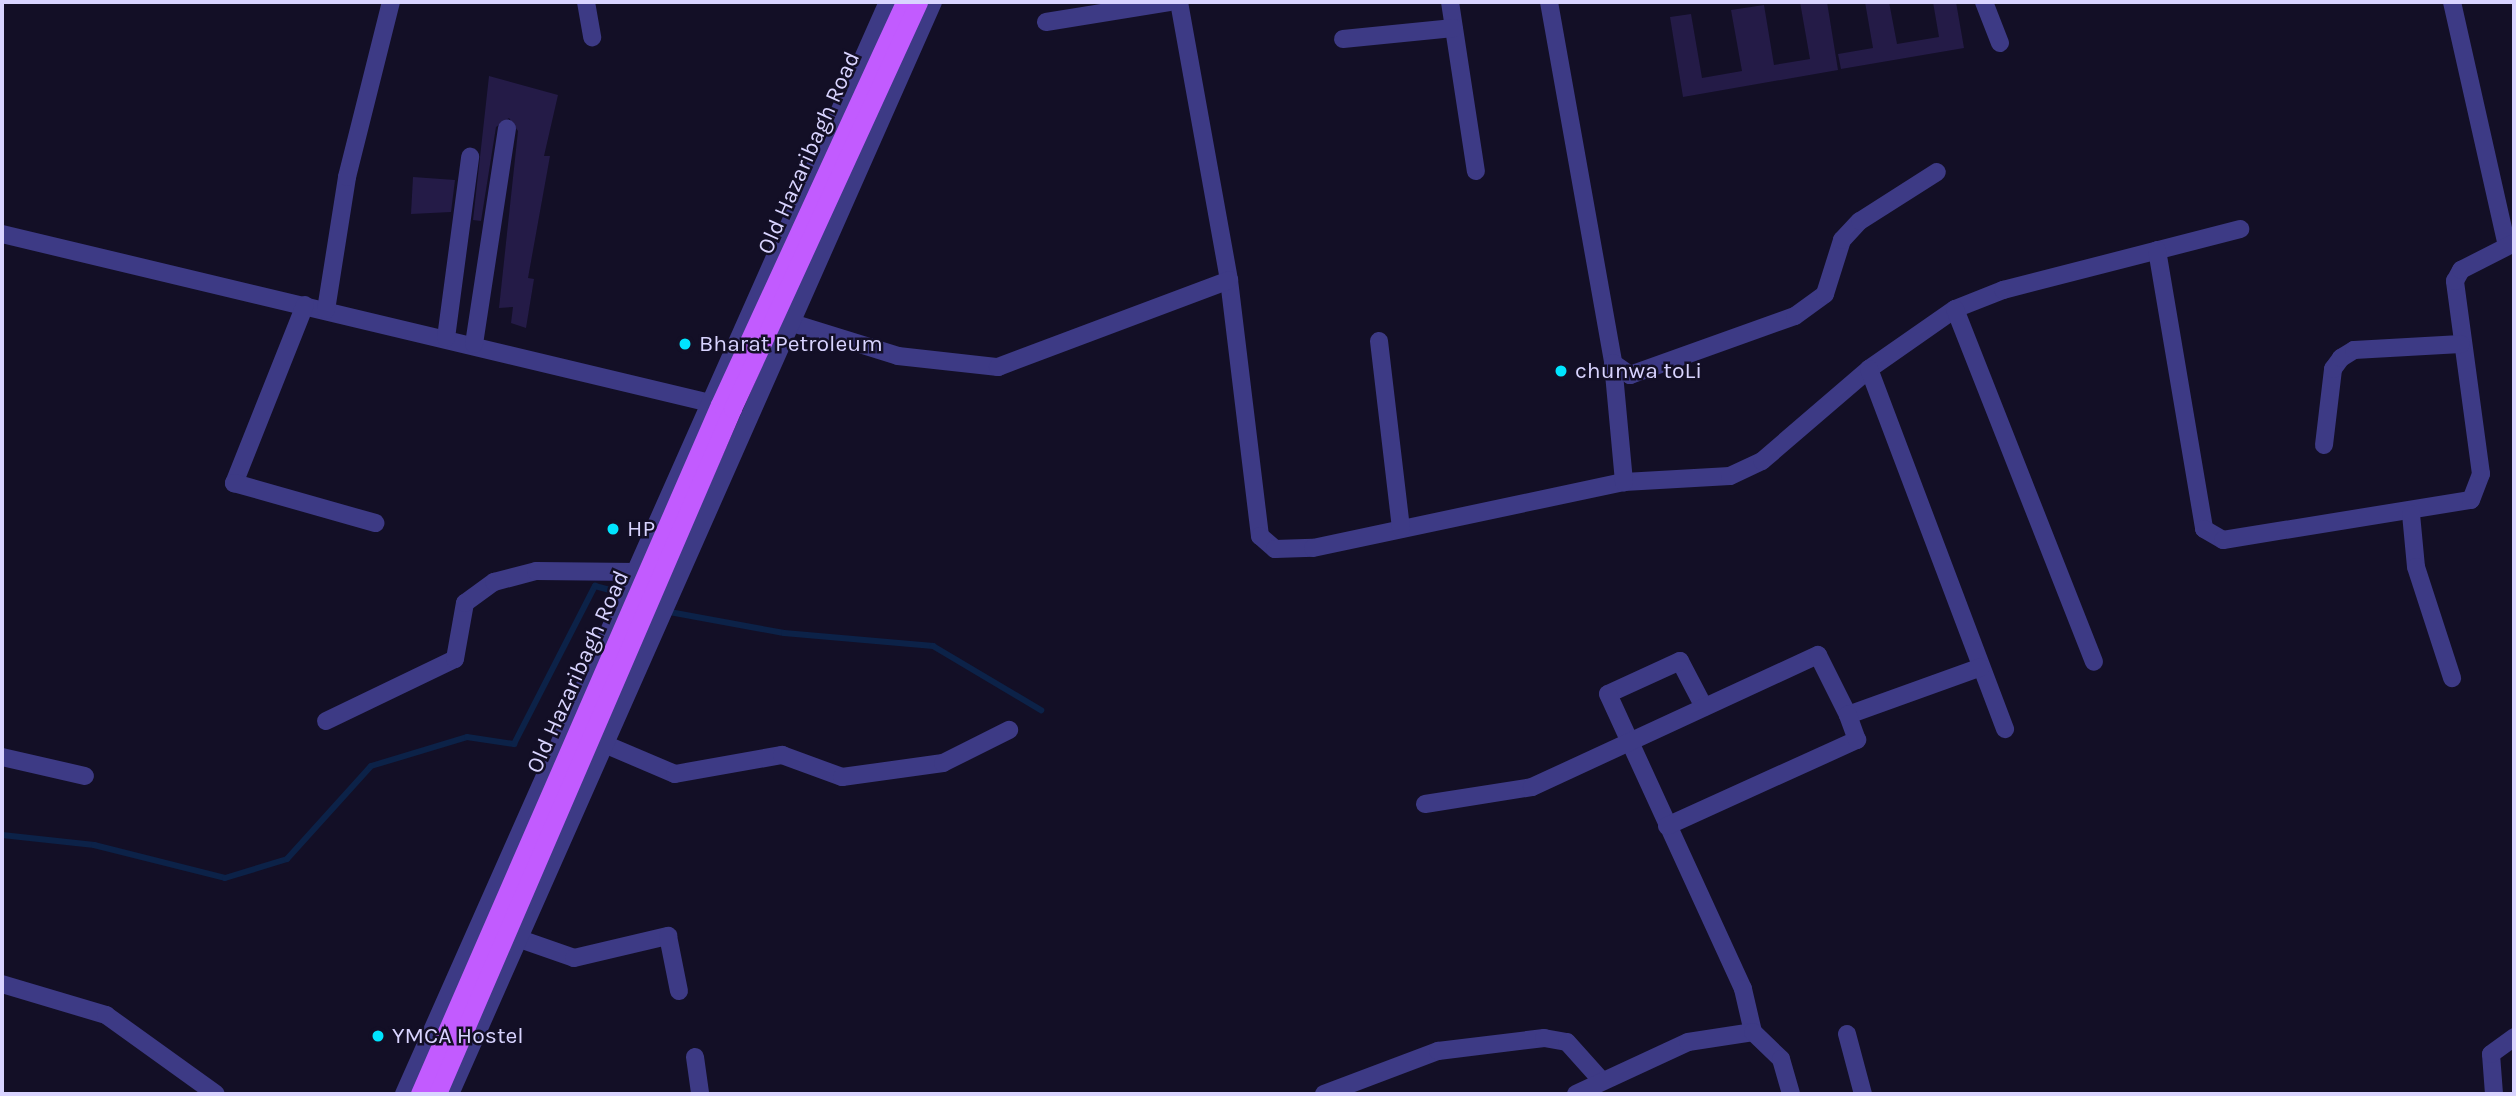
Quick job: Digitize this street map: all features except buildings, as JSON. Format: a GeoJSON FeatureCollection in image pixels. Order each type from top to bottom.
{"type":"FeatureCollection","features":[{"type":"Feature","properties":{"kind":"main road","name":"Old Hazaribagh Road"},"geometry":{"type":"LineString","coordinates":[[438,1094],[638,613],[645,589],[905,2]]}},
{"type":"Feature","properties":{"kind":"main road","name":"Old Hazaribagh Road"},"geometry":{"type":"LineString","coordinates":[[645,589],[919,2]]}},
{"type":"Feature","properties":{"kind":"main road","name":"Old Hazaribagh Road"},"geometry":{"type":"LineString","coordinates":[[420,1094],[638,613]]}},
{"type":"Feature","properties":{"kind":"street"},"geometry":{"type":"LineString","coordinates":[[326,310],[347,177],[391,2]]}},
{"type":"Feature","properties":{"kind":"street"},"geometry":{"type":"LineString","coordinates":[[586,2],[592,37]]}},
{"type":"Feature","properties":{"kind":"street"},"geometry":{"type":"LineString","coordinates":[[450,1094],[602,743],[645,589],[709,403],[888,2]]}},
{"type":"Feature","properties":{"kind":"street"},"geometry":{"type":"LineString","coordinates":[[645,589],[789,322],[933,2]]}},
{"type":"Feature","properties":{"kind":"street"},"geometry":{"type":"LineString","coordinates":[[1046,22],[1169,2]]}},
{"type":"Feature","properties":{"kind":"street"},"geometry":{"type":"LineString","coordinates":[[1179,2],[1229,280],[1260,536],[1275,549],[1292,552],[1624,482],[1747,470],[1869,369],[1955,309],[2003,290],[2240,229]]}},
{"type":"Feature","properties":{"kind":"street"},"geometry":{"type":"LineString","coordinates":[[1450,2],[1476,172]]}},
{"type":"Feature","properties":{"kind":"street"},"geometry":{"type":"LineString","coordinates":[[1549,2],[1613,363],[1624,482]]}},
{"type":"Feature","properties":{"kind":"street"},"geometry":{"type":"LineString","coordinates":[[1984,2],[2000,43]]}},
{"type":"Feature","properties":{"kind":"street"},"geometry":{"type":"LineString","coordinates":[[2157,250],[2204,529],[2223,540],[2258,532],[2459,506],[2479,489],[2455,281],[2461,270],[2511,244],[2452,2]]}},
{"type":"Feature","properties":{"kind":"street"},"geometry":{"type":"LineString","coordinates":[[1343,39],[1453,28]]}},
{"type":"Feature","properties":{"kind":"street"},"geometry":{"type":"LineString","coordinates":[[474,345],[508,129]]}},
{"type":"Feature","properties":{"kind":"street"},"geometry":{"type":"LineString","coordinates":[[446,338],[470,157]]}},
{"type":"Feature","properties":{"kind":"street"},"geometry":{"type":"LineString","coordinates":[[1613,363],[1630,375],[1795,316],[1825,295],[1842,240],[1860,221],[1937,172]]}},
{"type":"Feature","properties":{"kind":"street"},"geometry":{"type":"LineString","coordinates":[[2,234],[709,403]]}},
{"type":"Feature","properties":{"kind":"street"},"geometry":{"type":"LineString","coordinates":[[789,322],[898,356],[998,368],[1229,280]]}},
{"type":"Feature","properties":{"kind":"street"},"geometry":{"type":"LineString","coordinates":[[304,305],[234,483],[375,523]]}},
{"type":"Feature","properties":{"kind":"street"},"geometry":{"type":"LineString","coordinates":[[1955,309],[2094,662]]}},
{"type":"Feature","properties":{"kind":"street"},"geometry":{"type":"LineString","coordinates":[[1379,341],[1401,529]]}},
{"type":"Feature","properties":{"kind":"street"},"geometry":{"type":"LineString","coordinates":[[2324,444],[2333,369],[2341,358],[2354,350],[2461,344]]}},
{"type":"Feature","properties":{"kind":"street"},"geometry":{"type":"LineString","coordinates":[[1869,369],[2005,729]]}},
{"type":"Feature","properties":{"kind":"street"},"geometry":{"type":"LineString","coordinates":[[2411,514],[2416,567],[2452,678]]}},
{"type":"Feature","properties":{"kind":"street"},"geometry":{"type":"LineString","coordinates":[[326,721],[455,659],[465,603],[494,582],[536,571],[645,589]]}},
{"type":"Feature","properties":{"kind":"street"},"geometry":{"type":"LineString","coordinates":[[404,1094],[638,613]]}},
{"type":"Feature","properties":{"kind":"street"},"geometry":{"type":"LineString","coordinates":[[1425,804],[1532,787],[1818,655],[1848,715],[1857,740],[1667,826]]}},
{"type":"Feature","properties":{"kind":"street"},"geometry":{"type":"LineString","coordinates":[[1704,707],[1680,661],[1608,694],[1743,989],[1753,1032],[1781,1059],[1791,1094]]}},
{"type":"Feature","properties":{"kind":"street"},"geometry":{"type":"LineString","coordinates":[[1848,715],[1981,667]]}},
{"type":"Feature","properties":{"kind":"street"},"geometry":{"type":"LineString","coordinates":[[602,743],[675,774],[782,755],[842,777],[943,762],[1009,730]]}},
{"type":"Feature","properties":{"kind":"street"},"geometry":{"type":"LineString","coordinates":[[2,757],[85,776]]}},
{"type":"Feature","properties":{"kind":"street"},"geometry":{"type":"LineString","coordinates":[[517,938],[574,958],[668,936],[679,991]]}},
{"type":"Feature","properties":{"kind":"street"},"geometry":{"type":"LineString","coordinates":[[2,984],[79,1002],[106,1015],[216,1094]]}},
{"type":"Feature","properties":{"kind":"street"},"geometry":{"type":"LineString","coordinates":[[1576,1094],[1688,1042],[1753,1032]]}},
{"type":"Feature","properties":{"kind":"street"},"geometry":{"type":"LineString","coordinates":[[1846,1034],[1863,1094]]}},
{"type":"Feature","properties":{"kind":"street"},"geometry":{"type":"LineString","coordinates":[[2494,1094],[2491,1054],[2514,1037]]}},
{"type":"Feature","properties":{"kind":"street"},"geometry":{"type":"LineString","coordinates":[[1324,1094],[1438,1051],[1545,1038],[1567,1042],[1602,1081]]}},
{"type":"Feature","properties":{"kind":"street"},"geometry":{"type":"LineString","coordinates":[[695,1057],[700,1094]]}},
{"type":"Feature","properties":{"kind":"waterway"},"geometry":{"type":"LineString","coordinates":[[2,835],[94,845],[225,878],[287,859],[371,766],[467,737],[514,744],[595,586],[622,593]]}},
{"type":"Feature","properties":{"kind":"waterway"},"geometry":{"type":"LineString","coordinates":[[664,611],[784,633],[933,646],[1041,710]]}},
{"type":"Feature","properties":{"kind":"place","name":"Bharat Petroleum"},"geometry":{"type":"Point","coordinates":[685,344]}},
{"type":"Feature","properties":{"kind":"place","name":"chunwa toLi"},"geometry":{"type":"Point","coordinates":[1561,371]}},
{"type":"Feature","properties":{"kind":"place","name":"HP"},"geometry":{"type":"Point","coordinates":[613,529]}},
{"type":"Feature","properties":{"kind":"place","name":"YMCA Hostel"},"geometry":{"type":"Point","coordinates":[378,1036]}}]}
